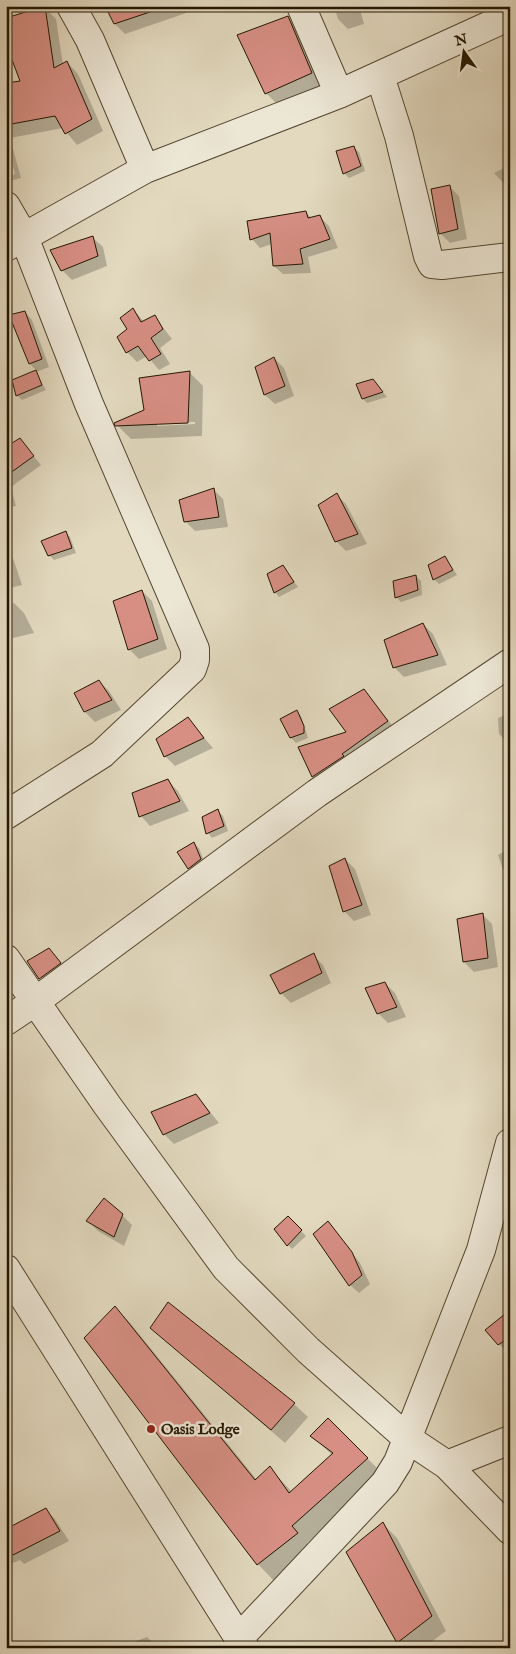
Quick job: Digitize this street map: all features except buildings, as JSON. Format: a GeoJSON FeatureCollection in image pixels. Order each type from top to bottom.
{"type":"FeatureCollection","features":[{"type":"Feature","properties":{"kind":"street"},"geometry":{"type":"LineString","coordinates":[[71,6],[90,40],[145,169]]}},
{"type":"Feature","properties":{"kind":"street"},"geometry":{"type":"LineString","coordinates":[[301,6],[339,94]]}},
{"type":"Feature","properties":{"kind":"street"},"geometry":{"type":"LineString","coordinates":[[15,242],[145,169],[339,94],[510,16]]}},
{"type":"Feature","properties":{"kind":"street"},"geometry":{"type":"LineString","coordinates":[[380,76],[399,136],[428,256],[432,264],[442,266],[510,257]]}},
{"type":"Feature","properties":{"kind":"street"},"geometry":{"type":"LineString","coordinates":[[6,206],[15,242],[195,649],[195,660],[192,669],[102,754],[6,815]]}},
{"type":"Feature","properties":{"kind":"street"},"geometry":{"type":"LineString","coordinates":[[6,1021],[36,1002],[317,793],[510,663]]}},
{"type":"Feature","properties":{"kind":"street"},"geometry":{"type":"LineString","coordinates":[[6,959],[107,1105],[226,1268],[308,1350],[408,1440],[447,1465],[510,1530]]}},
{"type":"Feature","properties":{"kind":"street"},"geometry":{"type":"LineString","coordinates":[[6,1269],[242,1643],[385,1483],[398,1462],[481,1250],[510,1143]]}},
{"type":"Feature","properties":{"kind":"street"},"geometry":{"type":"LineString","coordinates":[[447,1465],[510,1440]]}},
{"type":"Feature","properties":{"kind":"place","name":"Oasis Lodge"},"geometry":{"type":"Point","coordinates":[151,1429]}}]}
